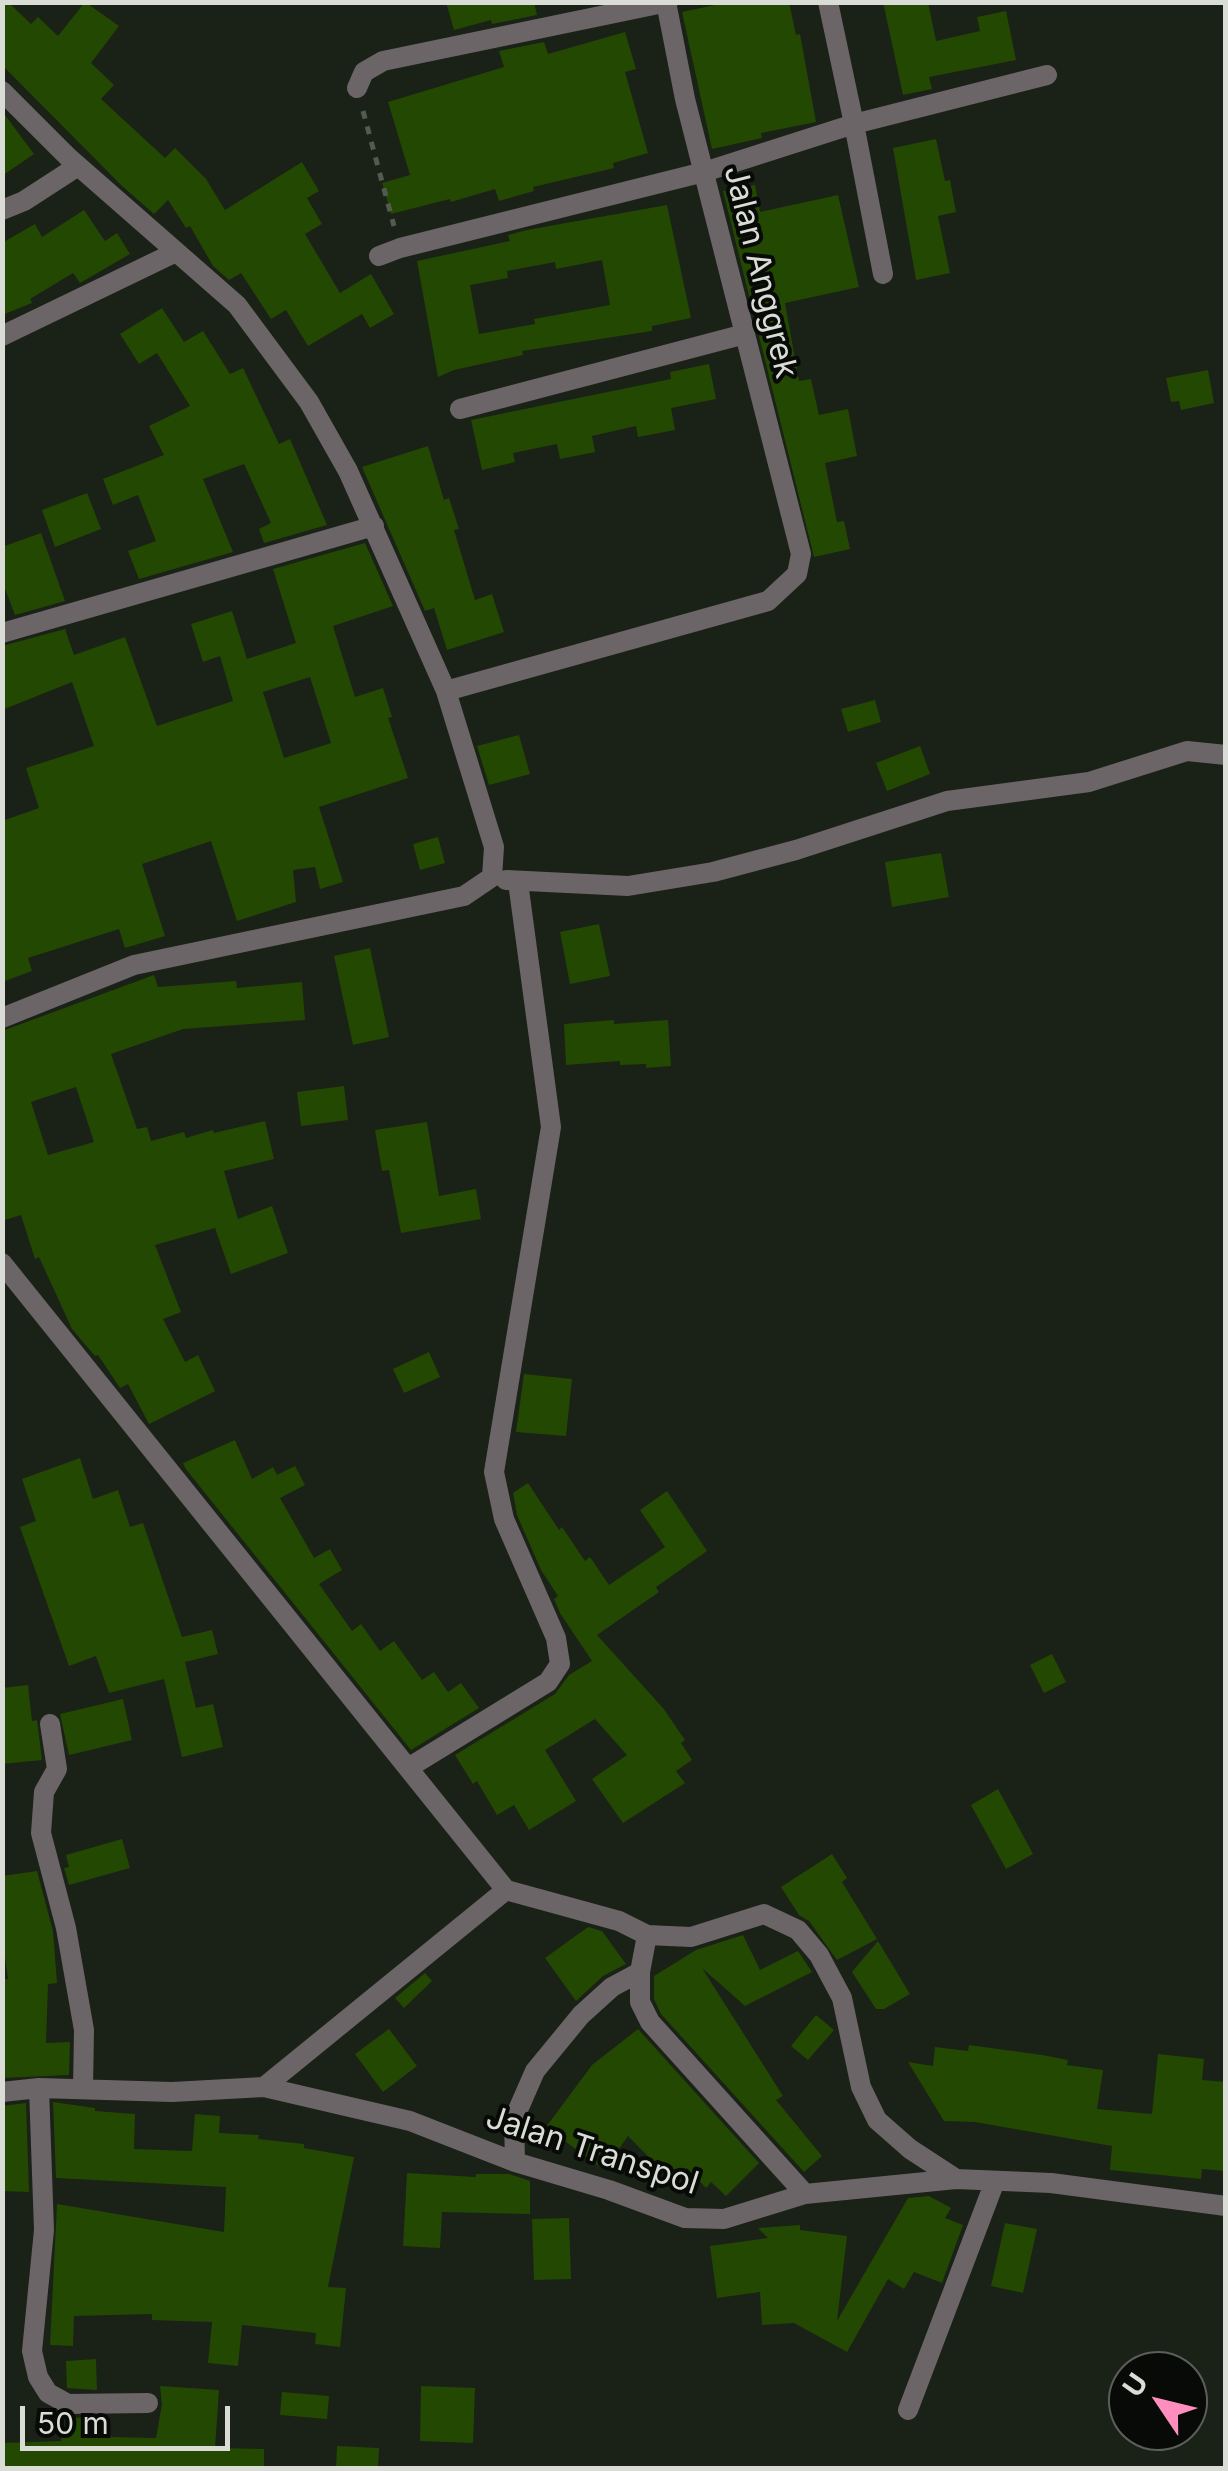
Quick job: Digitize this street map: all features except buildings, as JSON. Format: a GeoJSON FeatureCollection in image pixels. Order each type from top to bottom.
{"type":"FeatureCollection","features":[{"type":"Feature","properties":{"kind":"street"},"geometry":{"type":"LineString","coordinates":[[828,2],[883,274]]}},
{"type":"Feature","properties":{"kind":"street"},"geometry":{"type":"LineString","coordinates":[[357,88],[364,72],[383,61],[667,3]]}},
{"type":"Feature","properties":{"kind":"street","name":"Jalan Anggrek"},"geometry":{"type":"LineString","coordinates":[[446,691],[768,600],[797,574],[801,554],[704,172],[667,3]]}},
{"type":"Feature","properties":{"kind":"street"},"geometry":{"type":"LineString","coordinates":[[378,256],[704,172],[854,124],[1047,75]]}},
{"type":"Feature","properties":{"kind":"street"},"geometry":{"type":"LineString","coordinates":[[2,92],[78,166],[237,305],[309,402],[374,526],[446,691],[494,848],[492,877]]}},
{"type":"Feature","properties":{"kind":"street"},"geometry":{"type":"LineString","coordinates":[[2,210],[24,201],[78,166]]}},
{"type":"Feature","properties":{"kind":"street"},"geometry":{"type":"LineString","coordinates":[[2,336],[176,252]]}},
{"type":"Feature","properties":{"kind":"street"},"geometry":{"type":"LineString","coordinates":[[460,409],[745,334]]}},
{"type":"Feature","properties":{"kind":"street"},"geometry":{"type":"LineString","coordinates":[[2,634],[374,526]]}},
{"type":"Feature","properties":{"kind":"street"},"geometry":{"type":"LineString","coordinates":[[2,1018],[134,964],[464,896],[492,877],[518,882],[628,886],[714,872],[947,801],[1089,782],[1188,751],[1226,755]]}},
{"type":"Feature","properties":{"kind":"street"},"geometry":{"type":"LineString","coordinates":[[408,1768],[548,1682],[560,1664],[556,1638],[504,1519],[494,1472],[551,1127],[518,882]]}},
{"type":"Feature","properties":{"kind":"street"},"geometry":{"type":"LineString","coordinates":[[2,1263],[506,1890],[619,1921],[647,1935],[691,1936],[764,1914],[798,1930],[819,1956],[842,1998],[861,2087],[877,2120],[910,2149],[956,2179]]}},
{"type":"Feature","properties":{"kind":"street"},"geometry":{"type":"LineString","coordinates":[[50,1724],[57,1769],[44,1792],[41,1832],[66,1928],[84,2030],[83,2089]]}},
{"type":"Feature","properties":{"kind":"street"},"geometry":{"type":"LineString","coordinates":[[264,2087],[506,1890]]}},
{"type":"Feature","properties":{"kind":"street"},"geometry":{"type":"LineString","coordinates":[[647,1935],[640,1972],[640,2002],[650,2022],[805,2194]]}},
{"type":"Feature","properties":{"kind":"street"},"geometry":{"type":"LineString","coordinates":[[514,2162],[514,2119],[535,2071],[581,2015],[612,1987],[640,1972]]}},
{"type":"Feature","properties":{"kind":"street","name":"Jalan Transpol"},"geometry":{"type":"LineString","coordinates":[[2,2092],[39,2088],[172,2092],[264,2087],[410,2121],[514,2162],[610,2190],[685,2218],[724,2219],[805,2194],[956,2179],[1051,2183],[1226,2206]]}},
{"type":"Feature","properties":{"kind":"street"},"geometry":{"type":"LineString","coordinates":[[39,2088],[44,2230],[32,2350],[38,2376],[48,2394],[68,2404],[148,2403]]}},
{"type":"Feature","properties":{"kind":"street"},"geometry":{"type":"LineString","coordinates":[[908,2410],[996,2181]]}},
{"type":"Feature","properties":{"kind":"path"},"geometry":{"type":"LineString","coordinates":[[357,88],[400,248]]}}]}
